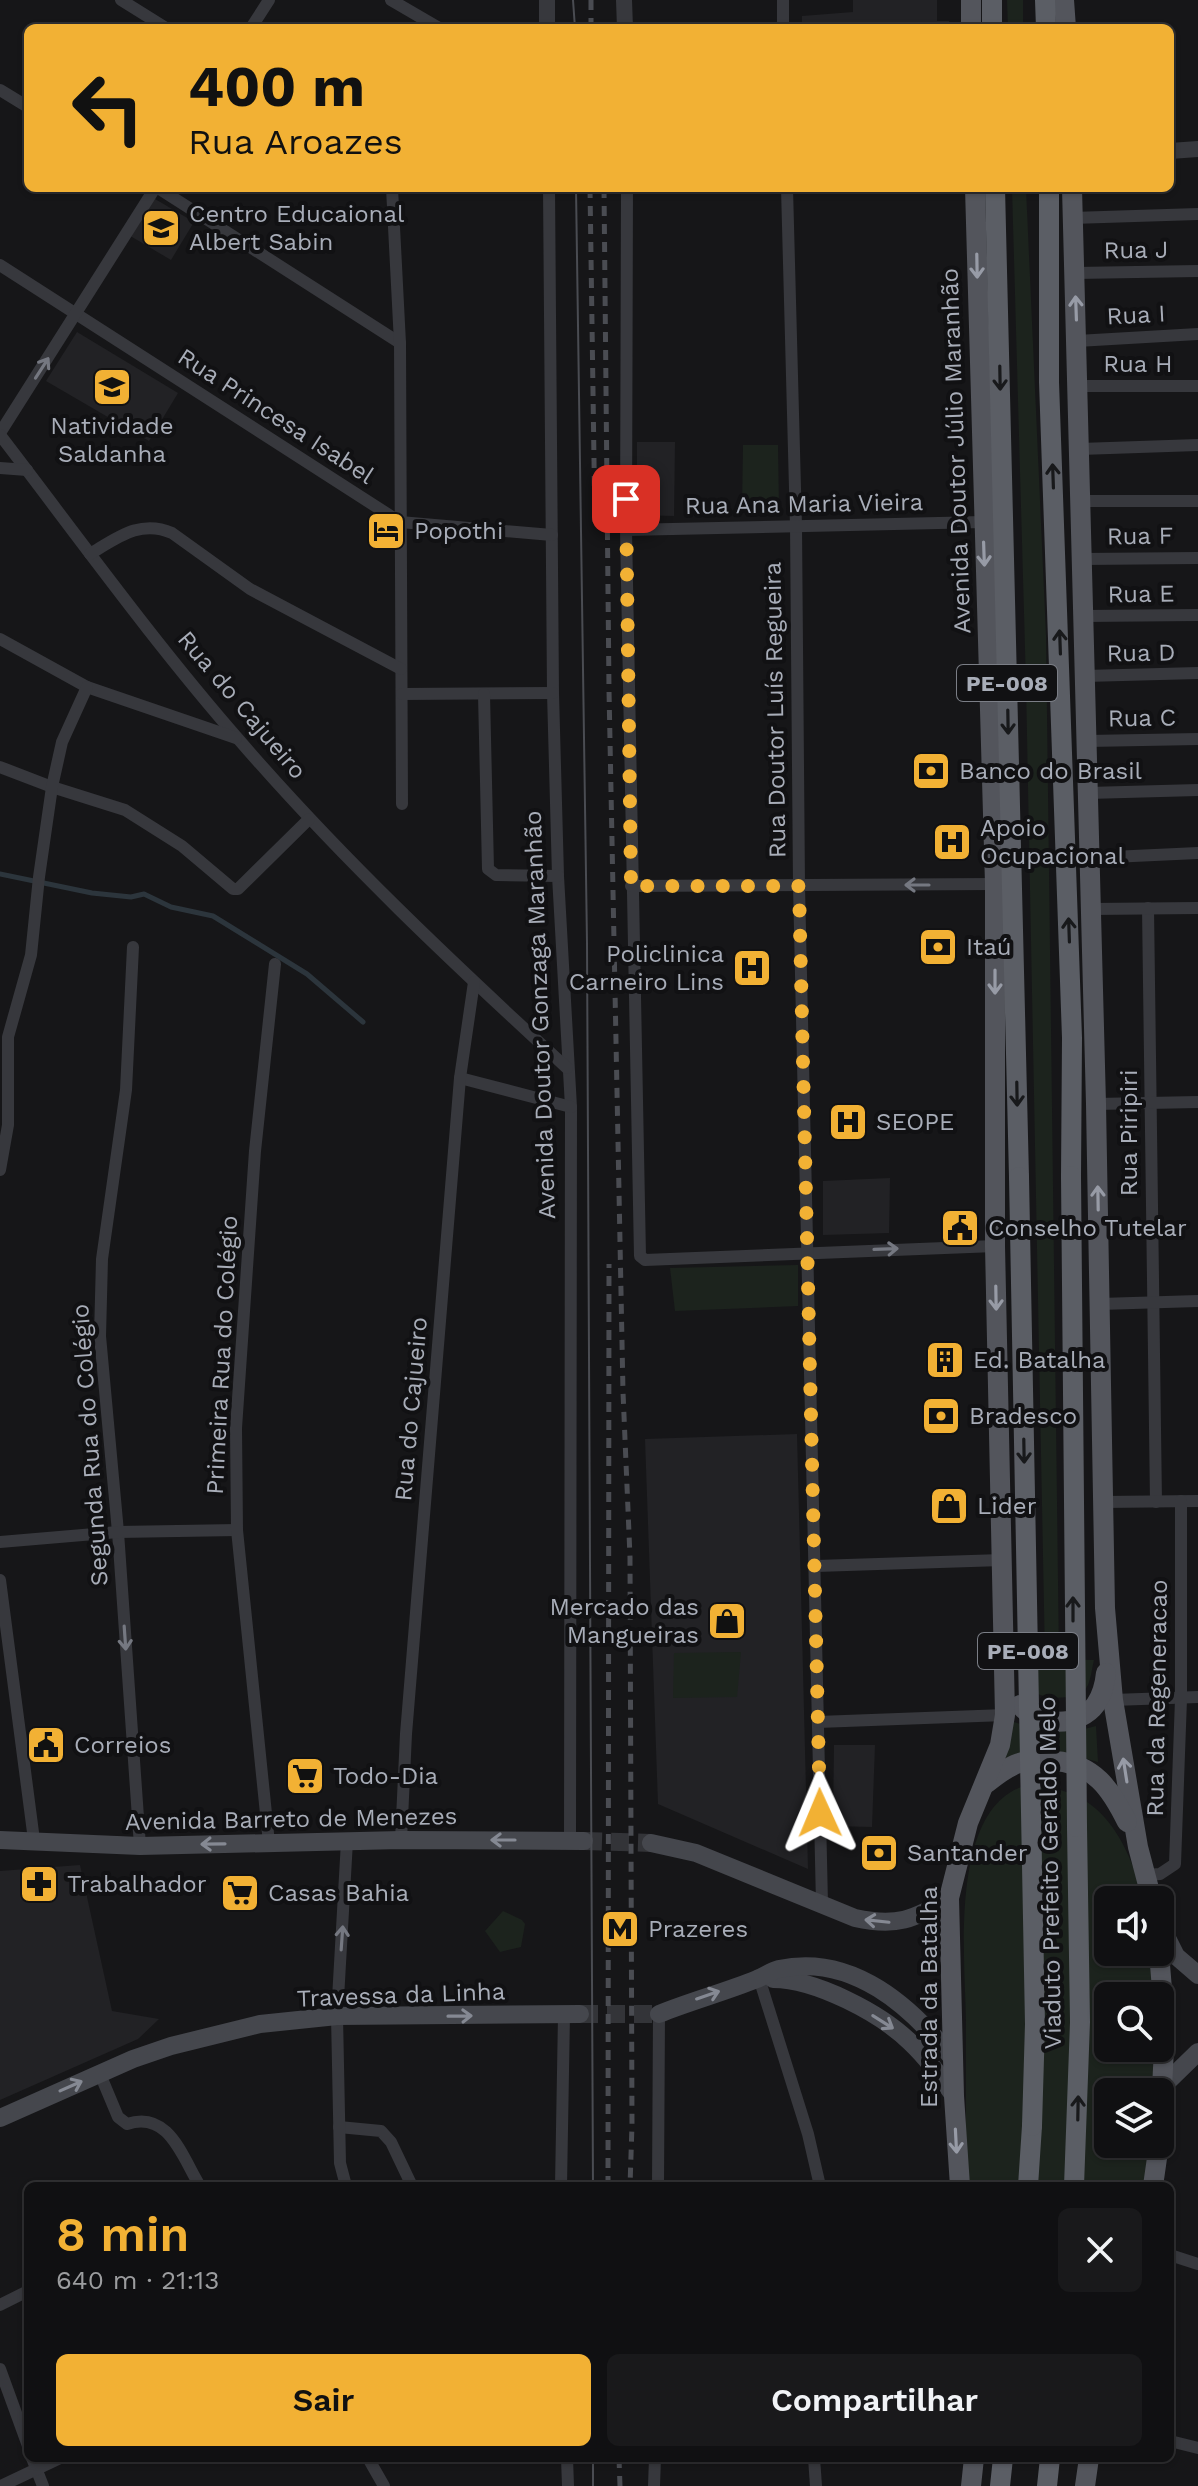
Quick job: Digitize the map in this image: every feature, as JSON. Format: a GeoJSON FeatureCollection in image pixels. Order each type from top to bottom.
{"type":"FeatureCollection","features":[{"type":"Feature","properties":{"kind":"highway"},"geometry":{"type":"LineString","coordinates":[[992,0],[992,24]]}},
{"type":"Feature","properties":{"kind":"highway"},"geometry":{"type":"LineString","coordinates":[[1045,0],[1046,24]]}},
{"type":"Feature","properties":{"kind":"highway","name":"Avenida Doutor Júlio Maranhão"},"geometry":{"type":"LineString","coordinates":[[995,192],[1019,1177]]}},
{"type":"Feature","properties":{"kind":"highway","name":"Viaduto Prefeito Geraldo Melo"},"geometry":{"type":"LineString","coordinates":[[1049,192],[1049,382],[1072,1038],[1074,1716],[1080,2022],[1074,2182]]}},
{"type":"Feature","properties":{"kind":"highway","name":"Viaduto Prefeito Geraldo Melo"},"geometry":{"type":"LineString","coordinates":[[1019,1177],[1035,2024],[1028,2182]]}},
{"type":"Feature","properties":{"kind":"highway"},"geometry":{"type":"LineString","coordinates":[[1000,2486],[1003,2462]]}},
{"type":"Feature","properties":{"kind":"highway"},"geometry":{"type":"LineString","coordinates":[[1047,2486],[1050,2462]]}},
{"type":"Feature","properties":{"kind":"main road"},"geometry":{"type":"LineString","coordinates":[[971,0],[971,24]]}},
{"type":"Feature","properties":{"kind":"main road"},"geometry":{"type":"LineString","coordinates":[[1064,0],[1066,24]]}},
{"type":"Feature","properties":{"kind":"main road","name":"Avenida Doutor Júlio Maranhão"},"geometry":{"type":"LineString","coordinates":[[975,192],[995,884],[995,1246],[1005,1672]]}},
{"type":"Feature","properties":{"kind":"main road"},"geometry":{"type":"LineString","coordinates":[[1072,192],[1108,1656],[1138,1847],[1149,1886]]}},
{"type":"Feature","properties":{"kind":"main road"},"geometry":{"type":"LineString","coordinates":[[1005,1672],[1023,1710],[1045,1721],[1064,1721],[1081,1717],[1095,1705],[1105,1682],[1108,1656]]}},
{"type":"Feature","properties":{"kind":"main road","name":"Estrada da Batalha"},"geometry":{"type":"LineString","coordinates":[[960,2182],[954,2096],[949,1898],[968,1823],[1000,1745],[1005,1715],[1005,1672]]}},
{"type":"Feature","properties":{"kind":"main road"},"geometry":{"type":"LineString","coordinates":[[984,1785],[1008,1767],[1022,1761],[1067,1762],[1082,1767],[1097,1776],[1116,1799],[1138,1847]]}},
{"type":"Feature","properties":{"kind":"main road","name":"Avenida Barreto de Menezes"},"geometry":{"type":"LineString","coordinates":[[0,1840],[140,1846],[401,1840],[577,1841]]}},
{"type":"Feature","properties":{"kind":"main road"},"geometry":{"type":"LineString","coordinates":[[651,1843],[696,1853],[855,1918],[890,1923],[911,1918],[949,1898]]}},
{"type":"Feature","properties":{"kind":"main road"},"geometry":{"type":"LineString","coordinates":[[1174,1952],[1198,1975]]}},
{"type":"Feature","properties":{"kind":"main road"},"geometry":{"type":"LineString","coordinates":[[1160,1966],[1165,2027],[1162,2078]]}},
{"type":"Feature","properties":{"kind":"main road"},"geometry":{"type":"LineString","coordinates":[[659,2014],[779,1969],[796,1967],[847,1974],[879,1988],[916,2016],[954,2060]]}},
{"type":"Feature","properties":{"kind":"main road"},"geometry":{"type":"LineString","coordinates":[[759,1978],[791,1979],[868,2012],[910,2041],[954,2096]]}},
{"type":"Feature","properties":{"kind":"main road","name":"Travessa da Linha"},"geometry":{"type":"LineString","coordinates":[[0,2118],[171,2046],[260,2024],[337,2016],[572,2015]]}},
{"type":"Feature","properties":{"kind":"main road"},"geometry":{"type":"LineString","coordinates":[[1171,2078],[1198,2052]]}},
{"type":"Feature","properties":{"kind":"main road"},"geometry":{"type":"LineString","coordinates":[[1154,2182],[1157,2158]]}},
{"type":"Feature","properties":{"kind":"main road"},"geometry":{"type":"LineString","coordinates":[[971,2486],[974,2462]]}},
{"type":"Feature","properties":{"kind":"main road"},"geometry":{"type":"LineString","coordinates":[[1085,2486],[1088,2462]]}},
{"type":"Feature","properties":{"kind":"street"},"geometry":{"type":"LineString","coordinates":[[121,0],[160,24]]}},
{"type":"Feature","properties":{"kind":"street"},"geometry":{"type":"LineString","coordinates":[[254,24],[269,0]]}},
{"type":"Feature","properties":{"kind":"street"},"geometry":{"type":"LineString","coordinates":[[391,0],[432,24]]}},
{"type":"Feature","properties":{"kind":"street"},"geometry":{"type":"LineString","coordinates":[[547,0],[547,24]]}},
{"type":"Feature","properties":{"kind":"street"},"geometry":{"type":"LineString","coordinates":[[624,0],[625,24]]}},
{"type":"Feature","properties":{"kind":"street"},"geometry":{"type":"LineString","coordinates":[[783,0],[783,24]]}},
{"type":"Feature","properties":{"kind":"street"},"geometry":{"type":"LineString","coordinates":[[0,90],[24,105]]}},
{"type":"Feature","properties":{"kind":"street"},"geometry":{"type":"LineString","coordinates":[[1174,151],[1198,149]]}},
{"type":"Feature","properties":{"kind":"street"},"geometry":{"type":"LineString","coordinates":[[0,434],[154,192]]}},
{"type":"Feature","properties":{"kind":"street"},"geometry":{"type":"LineString","coordinates":[[163,192],[400,343]]}},
{"type":"Feature","properties":{"kind":"street"},"geometry":{"type":"LineString","coordinates":[[392,192],[400,343],[402,804]]}},
{"type":"Feature","properties":{"kind":"street","name":"Avenida Doutor Gonzaga Maranhão"},"geometry":{"type":"LineString","coordinates":[[549,192],[553,693],[558,876],[571,1107],[577,1841]]}},
{"type":"Feature","properties":{"kind":"street"},"geometry":{"type":"LineString","coordinates":[[627,192],[626,530],[640,1256],[643,1260],[995,1246]]}},
{"type":"Feature","properties":{"kind":"street","name":"Rua Doutor Luís Regueira"},"geometry":{"type":"LineString","coordinates":[[787,192],[822,1904]]}},
{"type":"Feature","properties":{"kind":"street"},"geometry":{"type":"LineString","coordinates":[[1072,218],[1198,214]]}},
{"type":"Feature","properties":{"kind":"street","name":"Rua Princesa Isabel"},"geometry":{"type":"LineString","coordinates":[[0,265],[400,522],[552,535]]}},
{"type":"Feature","properties":{"kind":"street","name":"Rua J"},"geometry":{"type":"LineString","coordinates":[[1075,273],[1198,271]]}},
{"type":"Feature","properties":{"kind":"street","name":"Rua I"},"geometry":{"type":"LineString","coordinates":[[1077,341],[1198,334]]}},
{"type":"Feature","properties":{"kind":"street","name":"Rua H"},"geometry":{"type":"LineString","coordinates":[[1078,386],[1198,386]]}},
{"type":"Feature","properties":{"kind":"street","name":"Rua do Cajueiro"},"geometry":{"type":"LineString","coordinates":[[0,434],[90,554],[238,739],[309,819],[474,982],[567,1068]]}},
{"type":"Feature","properties":{"kind":"street"},"geometry":{"type":"LineString","coordinates":[[1080,449],[1198,445]]}},
{"type":"Feature","properties":{"kind":"street"},"geometry":{"type":"LineString","coordinates":[[0,468],[27,470]]}},
{"type":"Feature","properties":{"kind":"street"},"geometry":{"type":"LineString","coordinates":[[1081,501],[1198,501]]}},
{"type":"Feature","properties":{"kind":"street","name":"Rua Ana Maria Vieira"},"geometry":{"type":"LineString","coordinates":[[626,530],[983,522]]}},
{"type":"Feature","properties":{"kind":"street"},"geometry":{"type":"LineString","coordinates":[[90,554],[132,530],[161,528],[250,589],[401,669]]}},
{"type":"Feature","properties":{"kind":"street","name":"Rua F"},"geometry":{"type":"LineString","coordinates":[[1082,559],[1198,558]]}},
{"type":"Feature","properties":{"kind":"street","name":"Rua E"},"geometry":{"type":"LineString","coordinates":[[1084,616],[1198,615]]}},
{"type":"Feature","properties":{"kind":"street"},"geometry":{"type":"LineString","coordinates":[[0,639],[87,687],[238,739]]}},
{"type":"Feature","properties":{"kind":"street","name":"Rua D"},"geometry":{"type":"LineString","coordinates":[[1085,676],[1198,673]]}},
{"type":"Feature","properties":{"kind":"street"},"geometry":{"type":"LineString","coordinates":[[0,1170],[8,1125],[4,1037],[31,955],[52,787],[62,742],[87,687]]}},
{"type":"Feature","properties":{"kind":"street"},"geometry":{"type":"LineString","coordinates":[[402,694],[553,693]]}},
{"type":"Feature","properties":{"kind":"street"},"geometry":{"type":"LineString","coordinates":[[484,694],[488,869],[496,875],[558,876]]}},
{"type":"Feature","properties":{"kind":"street","name":"Rua C"},"geometry":{"type":"LineString","coordinates":[[1087,741],[1198,739]]}},
{"type":"Feature","properties":{"kind":"street"},"geometry":{"type":"LineString","coordinates":[[0,767],[125,810],[156,827],[233,889],[238,889],[309,819]]}},
{"type":"Feature","properties":{"kind":"street"},"geometry":{"type":"LineString","coordinates":[[1088,793],[1198,790]]}},
{"type":"Feature","properties":{"kind":"street"},"geometry":{"type":"LineString","coordinates":[[1090,858],[1198,853]]}},
{"type":"Feature","properties":{"kind":"street"},"geometry":{"type":"LineString","coordinates":[[631,886],[995,884]]}},
{"type":"Feature","properties":{"kind":"street","name":"Rua Piripiri"},"geometry":{"type":"LineString","coordinates":[[1148,908],[1156,1502]]}},
{"type":"Feature","properties":{"kind":"street"},"geometry":{"type":"LineString","coordinates":[[1091,909],[1198,908]]}},
{"type":"Feature","properties":{"kind":"street","name":"Segunda Rua do Colégio"},"geometry":{"type":"LineString","coordinates":[[133,947],[126,1090],[102,1259],[100,1336],[118,1532],[140,1846]]}},
{"type":"Feature","properties":{"kind":"street","name":"Primeira Rua do Colégio"},"geometry":{"type":"LineString","coordinates":[[269,1843],[237,1530],[238,1398],[255,1151],[275,964]]}},
{"type":"Feature","properties":{"kind":"street","name":"Rua do Cajueiro"},"geometry":{"type":"LineString","coordinates":[[401,1840],[407,1718],[460,1078],[474,982]]}},
{"type":"Feature","properties":{"kind":"street"},"geometry":{"type":"LineString","coordinates":[[460,1078],[571,1107]]}},
{"type":"Feature","properties":{"kind":"street"},"geometry":{"type":"LineString","coordinates":[[1096,1104],[1198,1102]]}},
{"type":"Feature","properties":{"kind":"street"},"geometry":{"type":"LineString","coordinates":[[1100,1304],[1198,1301]]}},
{"type":"Feature","properties":{"kind":"street","name":"Rua da Regeneracao"},"geometry":{"type":"LineString","coordinates":[[1146,1875],[1160,1874],[1175,1864],[1181,1699],[1181,1501]]}},
{"type":"Feature","properties":{"kind":"street"},"geometry":{"type":"LineString","coordinates":[[1102,1502],[1198,1501]]}},
{"type":"Feature","properties":{"kind":"street"},"geometry":{"type":"LineString","coordinates":[[0,1542],[118,1532],[237,1530]]}},
{"type":"Feature","properties":{"kind":"street"},"geometry":{"type":"LineString","coordinates":[[816,1566],[1002,1560]]}},
{"type":"Feature","properties":{"kind":"street"},"geometry":{"type":"LineString","coordinates":[[0,1580],[34,1840]]}},
{"type":"Feature","properties":{"kind":"street"},"geometry":{"type":"LineString","coordinates":[[1113,1700],[1198,1697]]}},
{"type":"Feature","properties":{"kind":"street"},"geometry":{"type":"LineString","coordinates":[[818,1722],[1005,1715]]}},
{"type":"Feature","properties":{"kind":"street"},"geometry":{"type":"LineString","coordinates":[[345,2182],[341,2171],[337,2016],[347,1841]]}},
{"type":"Feature","properties":{"kind":"street"},"geometry":{"type":"LineString","coordinates":[[759,1978],[808,2134],[819,2182]]}},
{"type":"Feature","properties":{"kind":"street"},"geometry":{"type":"LineString","coordinates":[[658,2182],[659,2014]]}},
{"type":"Feature","properties":{"kind":"street"},"geometry":{"type":"LineString","coordinates":[[561,2182],[572,2015]]}},
{"type":"Feature","properties":{"kind":"street"},"geometry":{"type":"LineString","coordinates":[[100,2074],[118,2117],[127,2124],[143,2119],[163,2127],[197,2182]]}},
{"type":"Feature","properties":{"kind":"street"},"geometry":{"type":"LineString","coordinates":[[339,2127],[381,2131],[391,2142],[410,2182]]}},
{"type":"Feature","properties":{"kind":"street"},"geometry":{"type":"LineString","coordinates":[[1174,2256],[1198,2264]]}},
{"type":"Feature","properties":{"kind":"street"},"geometry":{"type":"LineString","coordinates":[[0,2305],[24,2293]]}},
{"type":"Feature","properties":{"kind":"street"},"geometry":{"type":"LineString","coordinates":[[0,2369],[24,2435]]}},
{"type":"Feature","properties":{"kind":"street"},"geometry":{"type":"LineString","coordinates":[[1174,2442],[1198,2448]]}},
{"type":"Feature","properties":{"kind":"street"},"geometry":{"type":"LineString","coordinates":[[370,2462],[384,2486]]}},
{"type":"Feature","properties":{"kind":"street"},"geometry":{"type":"LineString","coordinates":[[567,2462],[568,2486]]}},
{"type":"Feature","properties":{"kind":"street"},"geometry":{"type":"LineString","coordinates":[[654,2486],[655,2462]]}},
{"type":"Feature","properties":{"kind":"street"},"geometry":{"type":"LineString","coordinates":[[814,2462],[816,2486]]}},
{"type":"Feature","properties":{"kind":"street"},"geometry":{"type":"LineString","coordinates":[[1,2486],[34,2464],[43,2486]]}},
{"type":"Feature","properties":{"kind":"shaded area"},"geometry":{"type":"Polygon","coordinates":[[[853,0],[937,0],[937,21],[949,21],[949,24],[802,24],[802,16],[853,12],[853,0]]]}},
{"type":"Feature","properties":{"kind":"shaded area"},"geometry":{"type":"Polygon","coordinates":[[[1007,0],[1023,0],[1023,24],[1008,24],[1007,0]]]}},
{"type":"Feature","properties":{"kind":"shaded area"},"geometry":{"type":"Polygon","coordinates":[[[1012,192],[1026,192],[1046,635],[1059,1659],[1094,1660],[1084,1690],[1074,1696],[1057,1698],[1039,1694],[1026,1685],[1013,1659],[1045,1659],[1026,684],[1012,192]]]}},
{"type":"Feature","properties":{"kind":"shaded area","name":"Centro Educaional Albert Sabin"},"geometry":{"type":"Polygon","coordinates":[[[150,196],[194,222],[171,260],[127,234],[150,196]]]}},
{"type":"Feature","properties":{"kind":"shaded area","name":"Natividade Saldanha"},"geometry":{"type":"Polygon","coordinates":[[[77,332],[178,393],[149,441],[46,381],[77,332]]]}},
{"type":"Feature","properties":{"kind":"shaded area"},"geometry":{"type":"Polygon","coordinates":[[[637,442],[675,442],[674,516],[637,515],[637,442]]]}},
{"type":"Feature","properties":{"kind":"shaded area"},"geometry":{"type":"Polygon","coordinates":[[[743,445],[778,445],[779,510],[742,509],[743,445]]]}},
{"type":"Feature","properties":{"kind":"shaded area"},"geometry":{"type":"Polygon","coordinates":[[[890,1178],[889,1233],[823,1235],[823,1181],[890,1178]]]}},
{"type":"Feature","properties":{"kind":"shaded area"},"geometry":{"type":"Polygon","coordinates":[[[798,1265],[798,1306],[675,1311],[670,1268],[798,1265]]]}},
{"type":"Feature","properties":{"kind":"shaded area","name":"Mercado das Mangueiras"},"geometry":{"type":"Polygon","coordinates":[[[797,1434],[808,1869],[658,1804],[645,1439],[797,1434]]]}},
{"type":"Feature","properties":{"kind":"shaded area"},"geometry":{"type":"Polygon","coordinates":[[[741,1652],[737,1697],[673,1698],[674,1653],[741,1652]]]}},
{"type":"Feature","properties":{"kind":"shaded area"},"geometry":{"type":"Polygon","coordinates":[[[1010,1721],[1053,1730],[1096,1726],[1098,1762],[1038,1750],[1002,1762],[1010,1721]]]}},
{"type":"Feature","properties":{"kind":"shaded area"},"geometry":{"type":"Polygon","coordinates":[[[834,1745],[875,1745],[872,1827],[833,1826],[834,1745]]]}},
{"type":"Feature","properties":{"kind":"shaded area"},"geometry":{"type":"Polygon","coordinates":[[[1024,1786],[1050,1788],[1072,1794],[1090,1804],[1106,1818],[1128,1855],[1140,1886],[1094,1886],[1094,1966],[1152,1966],[1153,1982],[1094,1982],[1094,2062],[1153,2062],[1153,2078],[1094,2078],[1094,2158],[1151,2158],[1148,2182],[969,2182],[966,2162],[964,1926],[972,1855],[983,1824],[1000,1800],[1024,1786]]]}},
{"type":"Feature","properties":{"kind":"shaded area"},"geometry":{"type":"Polygon","coordinates":[[[80,1865],[112,2011],[159,2019],[138,2039],[0,2100],[0,1871],[80,1865]]]}},
{"type":"Feature","properties":{"kind":"shaded area"},"geometry":{"type":"Polygon","coordinates":[[[503,1911],[525,1924],[521,1947],[500,1952],[485,1931],[503,1911]]]}},
{"type":"Feature","properties":{"kind":"waterway"},"geometry":{"type":"LineString","coordinates":[[0,874],[92,893],[131,897],[144,894],[171,907],[213,916],[307,974],[363,1022]]}},
{"type":"Feature","properties":{"kind":"tunnel"},"geometry":{"type":"LineString","coordinates":[[584,1841],[651,1843]]}},
{"type":"Feature","properties":{"kind":"tunnel"},"geometry":{"type":"LineString","coordinates":[[580,2014],[659,2014]]}},
{"type":"Feature","properties":{"kind":"tram line"},"geometry":{"type":"LineString","coordinates":[[573,0],[575,24]]}},
{"type":"Feature","properties":{"kind":"tram line"},"geometry":{"type":"LineString","coordinates":[[576,192],[587,943],[593,2182]]}},
{"type":"Feature","properties":{"kind":"tram line"},"geometry":{"type":"LineString","coordinates":[[593,2462],[593,2486]]}},
{"type":"Feature","properties":{"kind":"railway"},"geometry":{"type":"LineString","coordinates":[[591,0],[591,24]]}},
{"type":"Feature","properties":{"kind":"railway"},"geometry":{"type":"LineString","coordinates":[[590,192],[595,528]]}},
{"type":"Feature","properties":{"kind":"railway"},"geometry":{"type":"LineString","coordinates":[[604,192],[609,690],[623,1392],[630,1557],[630,2182]]}},
{"type":"Feature","properties":{"kind":"railway"},"geometry":{"type":"LineString","coordinates":[[608,2182],[609,1264]]}},
{"type":"Feature","properties":{"kind":"railway"},"geometry":{"type":"LineString","coordinates":[[619,2462],[620,2486]]}},
{"type":"Feature","properties":{"kind":"place","name":"Centro Educaional Albert Sabin"},"geometry":{"type":"Point","coordinates":[161,228]}},
{"type":"Feature","properties":{"kind":"place","name":"Natividade Saldanha"},"geometry":{"type":"Point","coordinates":[112,387]}},
{"type":"Feature","properties":{"kind":"place","name":"Popothi"},"geometry":{"type":"Point","coordinates":[386,531]}},
{"type":"Feature","properties":{"kind":"place","name":"Banco do Brasil"},"geometry":{"type":"Point","coordinates":[931,771]}},
{"type":"Feature","properties":{"kind":"place","name":"Apoio Ocupacional"},"geometry":{"type":"Point","coordinates":[952,842]}},
{"type":"Feature","properties":{"kind":"place","name":"Itaú"},"geometry":{"type":"Point","coordinates":[938,947]}},
{"type":"Feature","properties":{"kind":"place","name":"Policlinica Carneiro Lins"},"geometry":{"type":"Point","coordinates":[752,968]}},
{"type":"Feature","properties":{"kind":"place","name":"SEOPE"},"geometry":{"type":"Point","coordinates":[848,1122]}},
{"type":"Feature","properties":{"kind":"place","name":"Conselho Tutelar"},"geometry":{"type":"Point","coordinates":[960,1228]}},
{"type":"Feature","properties":{"kind":"place","name":"Ed. Batalha"},"geometry":{"type":"Point","coordinates":[945,1360]}},
{"type":"Feature","properties":{"kind":"place","name":"Bradesco"},"geometry":{"type":"Point","coordinates":[941,1416]}},
{"type":"Feature","properties":{"kind":"place","name":"Lider"},"geometry":{"type":"Point","coordinates":[949,1506]}},
{"type":"Feature","properties":{"kind":"place","name":"Mercado das Mangueiras"},"geometry":{"type":"Point","coordinates":[727,1621]}},
{"type":"Feature","properties":{"kind":"place","name":"Correios"},"geometry":{"type":"Point","coordinates":[46,1745]}},
{"type":"Feature","properties":{"kind":"place","name":"Todo-Dia"},"geometry":{"type":"Point","coordinates":[305,1776]}},
{"type":"Feature","properties":{"kind":"place","name":"Santander"},"geometry":{"type":"Point","coordinates":[879,1853]}},
{"type":"Feature","properties":{"kind":"place","name":"Trabalhador"},"geometry":{"type":"Point","coordinates":[39,1884]}},
{"type":"Feature","properties":{"kind":"place","name":"Casas Bahia"},"geometry":{"type":"Point","coordinates":[240,1893]}},
{"type":"Feature","properties":{"kind":"place","name":"Prazeres"},"geometry":{"type":"Point","coordinates":[620,1929]}},
{"type":"Feature","properties":{"kind":"route"},"geometry":{"type":"LineString","coordinates":[[626,499],[631,886],[799,886],[820,1813]]}}]}
